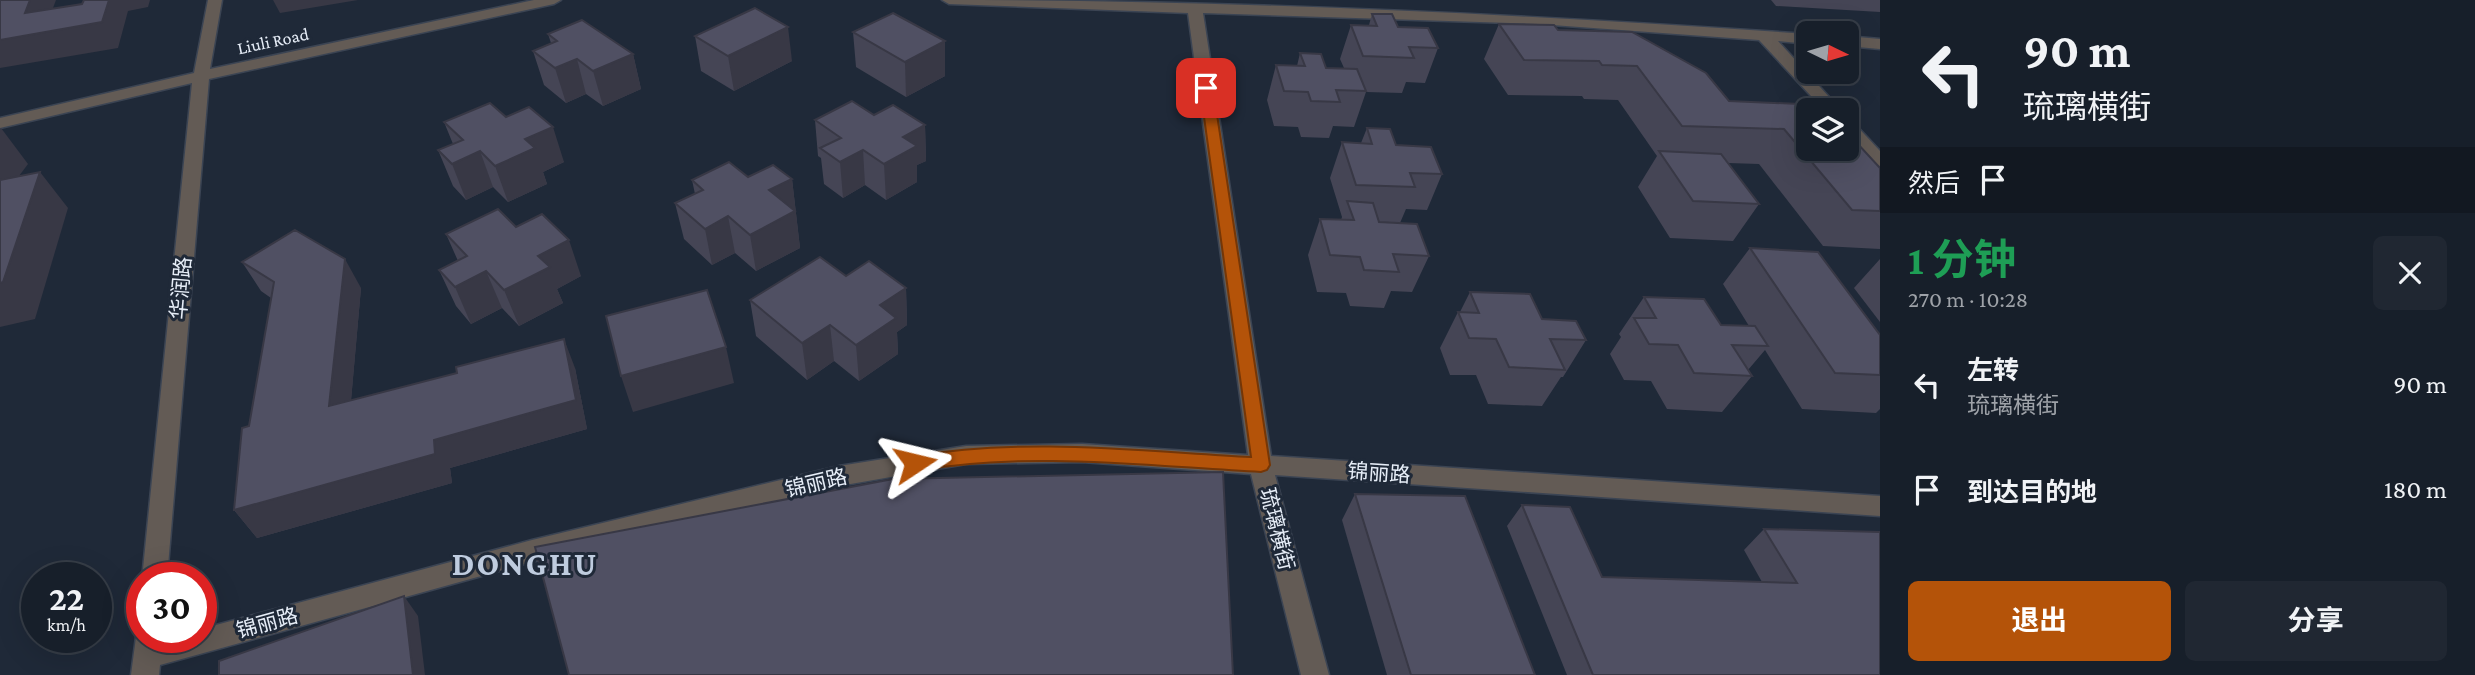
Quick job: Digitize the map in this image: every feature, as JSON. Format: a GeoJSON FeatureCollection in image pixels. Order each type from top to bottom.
{"type":"FeatureCollection","features":[{"type":"Feature","properties":{"kind":"street","name":"华润路"},"geometry":{"type":"LineString","coordinates":[[155,562],[201,76],[215,0]]}},
{"type":"Feature","properties":{"kind":"street","name":"Liuli Road"},"geometry":{"type":"LineString","coordinates":[[0,123],[201,76],[554,0]]}},
{"type":"Feature","properties":{"kind":"street"},"geometry":{"type":"LineString","coordinates":[[949,0],[1538,20],[1796,38]]}},
{"type":"Feature","properties":{"kind":"street","name":"琉璃横街"},"geometry":{"type":"LineString","coordinates":[[1195,7],[1261,465],[1315,675]]}},
{"type":"Feature","properties":{"kind":"street"},"geometry":{"type":"LineString","coordinates":[[1764,36],[1822,98]]}},
{"type":"Feature","properties":{"kind":"street"},"geometry":{"type":"LineString","coordinates":[[1859,42],[1880,44]]}},
{"type":"Feature","properties":{"kind":"street"},"geometry":{"type":"LineString","coordinates":[[1859,139],[1880,161]]}},
{"type":"Feature","properties":{"kind":"street","name":"锦丽路"},"geometry":{"type":"LineString","coordinates":[[147,656],[532,551],[839,476],[966,455],[1025,452],[1261,465],[1880,506]]}},
{"type":"Feature","properties":{"kind":"building"},"geometry":{"type":"Polygon","coordinates":[[[0,0],[30,0],[25,13],[82,4],[84,0],[109,0],[102,22],[0,40],[0,0]]]}},
{"type":"Feature","properties":{"kind":"building"},"geometry":{"type":"Polygon","coordinates":[[[755,8],[788,27],[728,56],[695,36],[755,8]]]}},
{"type":"Feature","properties":{"kind":"building"},"geometry":{"type":"Polygon","coordinates":[[[893,13],[945,41],[905,62],[853,32],[893,13]]]}},
{"type":"Feature","properties":{"kind":"building"},"geometry":{"type":"Polygon","coordinates":[[[1372,14],[1392,14],[1398,27],[1428,28],[1438,48],[1409,47],[1414,58],[1363,56],[1351,25],[1377,26],[1372,14]]]}},
{"type":"Feature","properties":{"kind":"building"},"geometry":{"type":"Polygon","coordinates":[[[582,20],[633,54],[593,71],[577,59],[555,68],[533,51],[557,41],[548,34],[582,20]]]}},
{"type":"Feature","properties":{"kind":"building"},"geometry":{"type":"Polygon","coordinates":[[[1499,24],[1554,25],[1558,30],[1632,32],[1706,73],[1729,101],[1796,104],[1796,143],[1784,129],[1682,126],[1637,66],[1602,65],[1599,61],[1524,60],[1499,24]]]}},
{"type":"Feature","properties":{"kind":"building"},"geometry":{"type":"Polygon","coordinates":[[[1300,53],[1321,54],[1326,68],[1357,69],[1366,91],[1336,90],[1340,102],[1311,101],[1308,92],[1284,91],[1276,65],[1305,66],[1300,53]]]}},
{"type":"Feature","properties":{"kind":"building"},"geometry":{"type":"Polygon","coordinates":[[[852,101],[874,115],[893,105],[925,125],[903,137],[917,146],[884,164],[863,150],[840,162],[820,148],[841,138],[815,120],[852,101]]]}},
{"type":"Feature","properties":{"kind":"building"},"geometry":{"type":"Polygon","coordinates":[[[490,103],[506,117],[529,107],[553,127],[525,139],[535,148],[495,166],[480,151],[452,164],[438,150],[463,140],[444,122],[490,103]]]}},
{"type":"Feature","properties":{"kind":"building"},"geometry":{"type":"Polygon","coordinates":[[[1367,128],[1390,129],[1396,145],[1431,147],[1442,174],[1410,173],[1415,187],[1356,185],[1342,142],[1372,144],[1367,128]]]}},
{"type":"Feature","properties":{"kind":"building"},"geometry":{"type":"Polygon","coordinates":[[[1859,145],[1880,168],[1880,211],[1852,210],[1811,161],[1859,161],[1859,145]]]}},
{"type":"Feature","properties":{"kind":"building"},"geometry":{"type":"Polygon","coordinates":[[[1659,151],[1721,154],[1759,204],[1693,201],[1659,151]]]}},
{"type":"Feature","properties":{"kind":"building"},"geometry":{"type":"Polygon","coordinates":[[[729,162],[748,177],[773,165],[792,179],[769,190],[795,211],[750,235],[728,216],[705,229],[675,203],[703,190],[692,180],[729,162]]]}},
{"type":"Feature","properties":{"kind":"building"},"geometry":{"type":"Polygon","coordinates":[[[40,172],[3,282],[0,283],[0,180],[40,172]]]}},
{"type":"Feature","properties":{"kind":"building"},"geometry":{"type":"Polygon","coordinates":[[[1347,201],[1373,203],[1379,222],[1417,224],[1429,256],[1393,254],[1399,272],[1364,270],[1360,257],[1330,255],[1320,219],[1354,220],[1347,201]]]}},
{"type":"Feature","properties":{"kind":"building"},"geometry":{"type":"Polygon","coordinates":[[[498,209],[516,227],[542,214],[569,240],[538,256],[550,267],[504,290],[486,271],[455,287],[439,270],[467,256],[446,234],[498,209]]]}},
{"type":"Feature","properties":{"kind":"building"},"geometry":{"type":"Polygon","coordinates":[[[295,230],[345,259],[329,406],[457,373],[456,367],[564,339],[576,400],[434,440],[435,454],[234,510],[242,428],[249,426],[274,282],[242,262],[295,230]]]}},
{"type":"Feature","properties":{"kind":"building"},"geometry":{"type":"Polygon","coordinates":[[[1750,248],[1818,252],[1880,335],[1880,375],[1835,373],[1750,248]]]}},
{"type":"Feature","properties":{"kind":"building"},"geometry":{"type":"Polygon","coordinates":[[[820,257],[846,276],[869,261],[906,288],[880,305],[896,318],[856,345],[830,325],[802,343],[750,300],[820,257]]]}},
{"type":"Feature","properties":{"kind":"building"},"geometry":{"type":"Polygon","coordinates":[[[707,290],[726,347],[621,376],[606,316],[707,290]]]}},
{"type":"Feature","properties":{"kind":"building"},"geometry":{"type":"Polygon","coordinates":[[[1470,292],[1530,294],[1542,319],[1576,321],[1586,340],[1550,339],[1565,370],[1509,367],[1496,339],[1469,338],[1458,312],[1479,313],[1470,292]]]}},
{"type":"Feature","properties":{"kind":"building"},"geometry":{"type":"Polygon","coordinates":[[[1644,297],[1704,299],[1721,325],[1755,326],[1768,346],[1732,345],[1752,376],[1694,373],[1678,345],[1649,344],[1634,318],[1656,318],[1644,297]]]}},
{"type":"Feature","properties":{"kind":"building"},"geometry":{"type":"Polygon","coordinates":[[[1223,472],[1233,675],[569,675],[535,547],[893,479],[1223,472]]]}},
{"type":"Feature","properties":{"kind":"building"},"geometry":{"type":"Polygon","coordinates":[[[1355,494],[1465,496],[1535,675],[1411,675],[1355,494]]]}},
{"type":"Feature","properties":{"kind":"building"},"geometry":{"type":"Polygon","coordinates":[[[1522,505],[1570,507],[1602,577],[1797,583],[1764,529],[1880,532],[1880,675],[1593,675],[1522,505]]]}},
{"type":"Feature","properties":{"kind":"building"},"geometry":{"type":"Polygon","coordinates":[[[404,596],[413,675],[219,675],[219,661],[404,596]]]}},
{"type":"Feature","properties":{"kind":"district","name":"DONGHU"},"geometry":{"type":"Point","coordinates":[525,563]}},
{"type":"Feature","properties":{"kind":"route"},"geometry":{"type":"LineString","coordinates":[[915,463],[966,455],[1025,452],[1083,453],[1261,465],[1206,88]]}}]}
